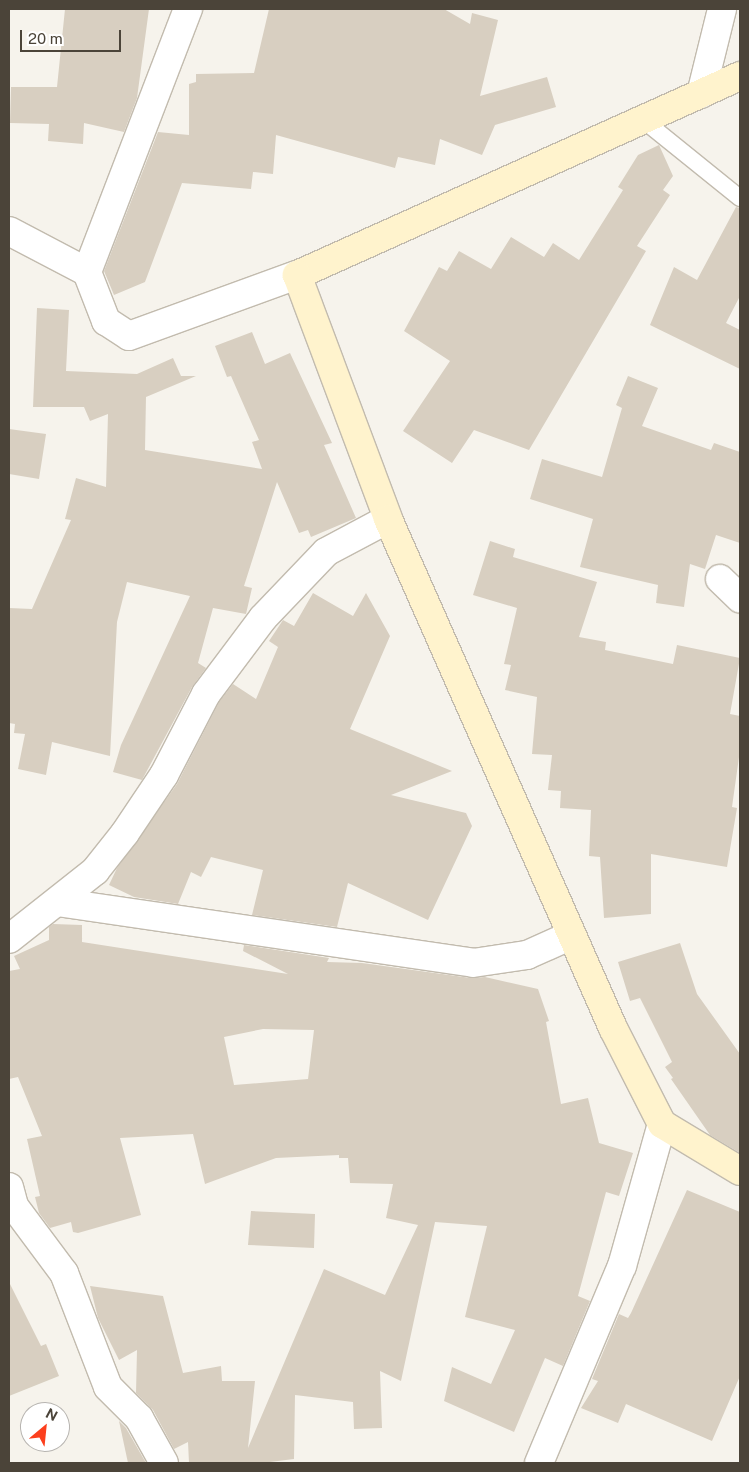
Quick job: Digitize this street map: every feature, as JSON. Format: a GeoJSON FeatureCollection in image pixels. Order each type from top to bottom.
{"type":"FeatureCollection","features":[{"type":"Feature","properties":{"kind":"street"},"geometry":{"type":"LineString","coordinates":[[87,272],[188,9]]}},
{"type":"Feature","properties":{"kind":"street"},"geometry":{"type":"LineString","coordinates":[[702,94],[722,9]]}},
{"type":"Feature","properties":{"kind":"street"},"geometry":{"type":"LineString","coordinates":[[9,231],[87,272],[106,321],[129,336],[297,275],[740,76]]}},
{"type":"Feature","properties":{"kind":"street"},"geometry":{"type":"LineString","coordinates":[[297,275],[388,519],[613,1028],[662,1124],[740,1171]]}},
{"type":"Feature","properties":{"kind":"street"},"geometry":{"type":"LineString","coordinates":[[9,939],[95,871],[126,833],[164,775],[206,694],[263,618],[326,552],[388,519]]}},
{"type":"Feature","properties":{"kind":"street"},"geometry":{"type":"LineString","coordinates":[[720,579],[740,598]]}},
{"type":"Feature","properties":{"kind":"street"},"geometry":{"type":"LineString","coordinates":[[57,902],[473,963],[526,955],[572,935]]}},
{"type":"Feature","properties":{"kind":"street"},"geometry":{"type":"LineString","coordinates":[[539,1463],[622,1266],[662,1124]]}},
{"type":"Feature","properties":{"kind":"street"},"geometry":{"type":"LineString","coordinates":[[9,1187],[14,1206],[64,1273],[108,1387],[139,1418],[164,1463]]}},
{"type":"Feature","properties":{"kind":"lane"},"geometry":{"type":"LineString","coordinates":[[642,119],[740,198]]}},
{"type":"Feature","properties":{"kind":"building"},"geometry":{"type":"Polygon","coordinates":[[[65,9],[149,9],[137,98],[124,132],[84,123],[83,144],[48,141],[49,124],[10,123],[11,87],[57,87],[65,9]]]}},
{"type":"Feature","properties":{"kind":"building"},"geometry":{"type":"Polygon","coordinates":[[[269,9],[444,9],[470,24],[472,13],[498,20],[480,96],[547,77],[556,107],[495,125],[482,155],[440,139],[435,165],[398,157],[395,168],[276,135],[273,174],[253,172],[251,189],[182,183],[145,282],[114,295],[104,271],[158,132],[189,135],[189,84],[196,82],[196,74],[254,73],[269,9]]]}},
{"type":"Feature","properties":{"kind":"building"},"geometry":{"type":"Polygon","coordinates":[[[659,145],[673,176],[663,190],[670,195],[637,246],[646,251],[529,450],[474,430],[452,463],[403,431],[450,361],[404,331],[439,267],[447,271],[459,251],[491,269],[511,237],[544,257],[553,243],[579,260],[623,190],[618,187],[638,155],[659,145]]]}},
{"type":"Feature","properties":{"kind":"building"},"geometry":{"type":"Polygon","coordinates":[[[736,207],[740,208],[740,296],[726,323],[740,330],[740,369],[650,325],[674,267],[697,280],[736,207]]]}},
{"type":"Feature","properties":{"kind":"building"},"geometry":{"type":"Polygon","coordinates":[[[37,308],[69,310],[66,371],[137,374],[173,358],[181,376],[196,376],[146,397],[145,450],[262,469],[252,442],[259,440],[231,376],[227,377],[215,346],[252,332],[265,364],[290,353],[332,443],[324,445],[356,518],[311,537],[308,530],[299,533],[277,482],[244,586],[252,588],[246,614],[213,608],[198,663],[206,668],[192,687],[142,780],[113,772],[121,745],[190,596],[127,582],[117,622],[110,756],[52,742],[46,775],[18,769],[25,734],[14,733],[15,724],[9,723],[9,608],[32,609],[71,520],[65,519],[76,478],[106,487],[108,414],[90,421],[84,407],[33,407],[37,308]]]}},
{"type":"Feature","properties":{"kind":"building"},"geometry":{"type":"Polygon","coordinates":[[[628,376],[658,388],[642,426],[711,450],[714,443],[740,452],[740,543],[716,535],[705,569],[690,564],[684,607],[656,603],[658,585],[580,567],[593,519],[530,499],[542,459],[602,477],[622,408],[616,405],[628,376]]]}},
{"type":"Feature","properties":{"kind":"building"},"geometry":{"type":"Polygon","coordinates":[[[9,429],[46,434],[39,479],[9,474],[9,429]]]}},
{"type":"Feature","properties":{"kind":"building"},"geometry":{"type":"Polygon","coordinates":[[[490,541],[515,549],[513,557],[597,582],[579,637],[606,642],[605,650],[673,664],[677,645],[740,658],[730,714],[740,716],[740,750],[732,807],[737,808],[727,867],[651,854],[651,914],[604,918],[600,857],[589,856],[591,810],[560,808],[561,791],[548,790],[552,755],[532,754],[537,697],[505,690],[511,665],[504,664],[517,608],[473,595],[490,541]]]}},
{"type":"Feature","properties":{"kind":"building"},"geometry":{"type":"Polygon","coordinates":[[[313,593],[353,616],[366,593],[390,636],[350,729],[452,771],[391,795],[466,813],[472,826],[428,920],[348,883],[337,927],[252,915],[263,870],[211,857],[201,877],[191,872],[178,904],[134,897],[109,885],[117,868],[177,784],[219,702],[233,684],[256,699],[278,647],[269,641],[283,620],[294,626],[313,593]]]}},
{"type":"Feature","properties":{"kind":"building"},"geometry":{"type":"Polygon","coordinates":[[[53,924],[82,925],[82,942],[288,974],[243,951],[244,945],[329,958],[327,962],[362,963],[471,978],[485,977],[538,989],[549,1021],[546,1022],[561,1104],[588,1098],[599,1143],[633,1153],[619,1196],[606,1192],[578,1296],[590,1301],[563,1366],[545,1358],[514,1432],[444,1401],[452,1367],[491,1384],[515,1330],[465,1317],[487,1226],[435,1222],[401,1381],[380,1371],[382,1428],[354,1429],[353,1402],[295,1395],[294,1459],[262,1463],[189,1463],[188,1442],[174,1449],[153,1410],[136,1393],[137,1350],[119,1360],[98,1318],[90,1286],[163,1296],[183,1373],[221,1366],[222,1381],[255,1381],[248,1448],[324,1269],[385,1295],[418,1225],[386,1218],[393,1184],[350,1183],[348,1158],[339,1158],[339,1155],[276,1158],[205,1184],[193,1134],[120,1138],[141,1215],[78,1233],[73,1232],[71,1222],[50,1228],[39,1213],[35,1197],[40,1196],[27,1139],[42,1136],[18,1077],[9,1079],[9,971],[20,969],[14,956],[49,940],[49,927],[53,924]],[[263,1029],[224,1037],[234,1085],[308,1079],[314,1030],[263,1029]]]}},
{"type":"Feature","properties":{"kind":"building"},"geometry":{"type":"Polygon","coordinates":[[[680,943],[697,994],[740,1054],[740,1153],[710,1135],[671,1079],[673,1078],[665,1067],[672,1062],[640,998],[630,1001],[618,962],[680,943]]]}},
{"type":"Feature","properties":{"kind":"building"},"geometry":{"type":"Polygon","coordinates":[[[687,1190],[740,1212],[740,1376],[712,1441],[626,1404],[618,1423],[581,1408],[598,1381],[592,1379],[619,1314],[628,1318],[631,1313],[687,1190]]]}},
{"type":"Feature","properties":{"kind":"building"},"geometry":{"type":"Polygon","coordinates":[[[251,1211],[315,1214],[314,1248],[248,1245],[251,1211]]]}},
{"type":"Feature","properties":{"kind":"building"},"geometry":{"type":"Polygon","coordinates":[[[9,1282],[41,1346],[46,1344],[59,1376],[9,1396],[9,1282]]]}},
{"type":"Feature","properties":{"kind":"building"},"geometry":{"type":"Polygon","coordinates":[[[119,1421],[126,1428],[146,1463],[128,1463],[119,1421]]]}}]}
